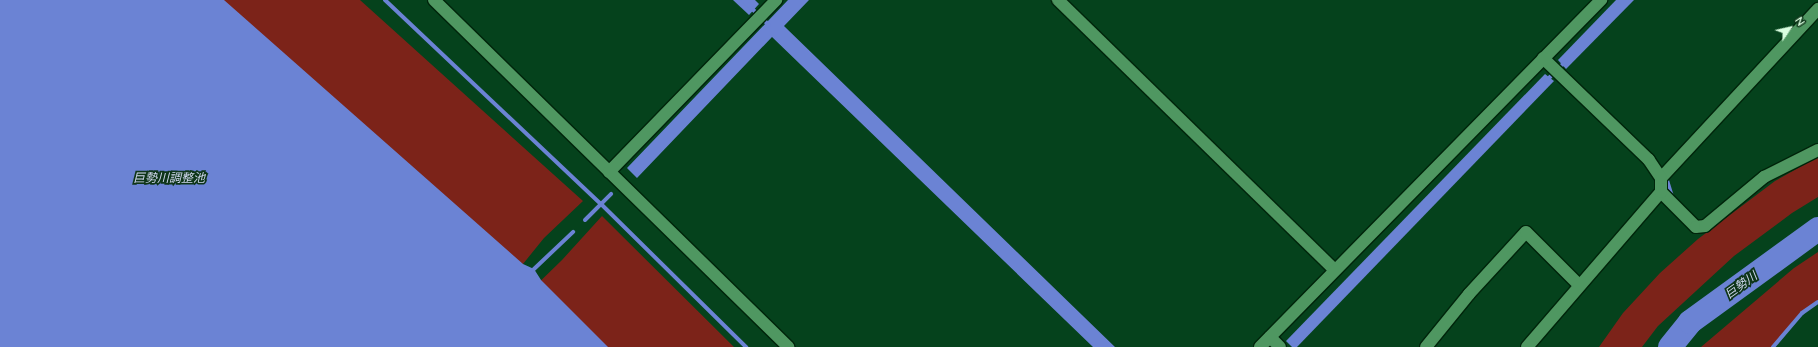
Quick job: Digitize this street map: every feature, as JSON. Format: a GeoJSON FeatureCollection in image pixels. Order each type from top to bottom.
{"type":"FeatureCollection","features":[{"type":"Feature","properties":{"kind":"street"},"geometry":{"type":"LineString","coordinates":[[434,0],[788,347]]}},
{"type":"Feature","properties":{"kind":"street"},"geometry":{"type":"LineString","coordinates":[[609,172],[776,0]]}},
{"type":"Feature","properties":{"kind":"street"},"geometry":{"type":"LineString","coordinates":[[1058,0],[1334,269]]}},
{"type":"Feature","properties":{"kind":"street"},"geometry":{"type":"LineString","coordinates":[[1260,347],[1334,269],[1600,0]]}},
{"type":"Feature","properties":{"kind":"street"},"geometry":{"type":"LineString","coordinates":[[1661,178],[1818,9]]}},
{"type":"Feature","properties":{"kind":"street"},"geometry":{"type":"LineString","coordinates":[[1526,347],[1579,284],[1661,192],[1661,178],[1649,160],[1544,58]]}},
{"type":"Feature","properties":{"kind":"street"},"geometry":{"type":"LineString","coordinates":[[1661,192],[1696,227],[1705,226],[1764,177],[1818,150]]}},
{"type":"Feature","properties":{"kind":"street"},"geometry":{"type":"LineString","coordinates":[[1426,347],[1470,294],[1526,232],[1579,284]]}},
{"type":"Feature","properties":{"kind":"street"},"geometry":{"type":"LineString","coordinates":[[1270,337],[1280,347]]}},
{"type":"Feature","properties":{"kind":"shaded area"},"geometry":{"type":"Polygon","coordinates":[[[114,0],[360,0],[583,201],[544,238],[523,264],[493,327],[562,260],[602,216],[734,347],[419,347],[114,0]]]}},
{"type":"Feature","properties":{"kind":"shaded area"},"geometry":{"type":"Polygon","coordinates":[[[1818,157],[1818,197],[1792,213],[1734,256],[1658,326],[1642,347],[1599,347],[1623,313],[1660,273],[1698,239],[1775,181],[1818,157]]]}},
{"type":"Feature","properties":{"kind":"shaded area"},"geometry":{"type":"Polygon","coordinates":[[[1818,252],[1818,300],[1800,313],[1772,347],[1701,347],[1794,268],[1818,252]]]}},
{"type":"Feature","properties":{"kind":"water","name":"巨勢川調整池"},"geometry":{"type":"Polygon","coordinates":[[[0,0],[224,0],[523,264],[534,269],[541,280],[608,347],[0,347],[0,0]]]}},
{"type":"Feature","properties":{"kind":"water"},"geometry":{"type":"Polygon","coordinates":[[[733,0],[755,0],[759,4],[749,15],[733,0]]]}},
{"type":"Feature","properties":{"kind":"water"},"geometry":{"type":"Polygon","coordinates":[[[788,0],[809,0],[784,26],[1115,347],[1093,347],[772,37],[637,178],[627,168],[788,0]]]}},
{"type":"Feature","properties":{"kind":"water"},"geometry":{"type":"Polygon","coordinates":[[[1616,0],[1634,0],[1566,69],[1558,60],[1616,0]]]}},
{"type":"Feature","properties":{"kind":"water"},"geometry":{"type":"Polygon","coordinates":[[[1545,74],[1554,81],[1297,347],[1292,347],[1286,341],[1545,74]]]}},
{"type":"Feature","properties":{"kind":"waterway"},"geometry":{"type":"LineString","coordinates":[[385,0],[601,204],[746,347]]}},
{"type":"Feature","properties":{"kind":"waterway"},"geometry":{"type":"LineString","coordinates":[[743,0],[769,25]]}},
{"type":"Feature","properties":{"kind":"waterway"},"geometry":{"type":"LineString","coordinates":[[1546,81],[1566,61]]}},
{"type":"Feature","properties":{"kind":"waterway"},"geometry":{"type":"LineString","coordinates":[[1666,177],[1672,197]]}},
{"type":"Feature","properties":{"kind":"waterway"},"geometry":{"type":"LineString","coordinates":[[585,220],[611,194]]}},
{"type":"Feature","properties":{"kind":"waterway","name":"巨勢川"},"geometry":{"type":"LineString","coordinates":[[1670,347],[1690,322],[1818,229]]}},
{"type":"Feature","properties":{"kind":"waterway"},"geometry":{"type":"LineString","coordinates":[[534,269],[573,232]]}},
{"type":"Feature","properties":{"kind":"waterway"},"geometry":{"type":"LineString","coordinates":[[1773,347],[1802,313],[1818,302]]}}]}
